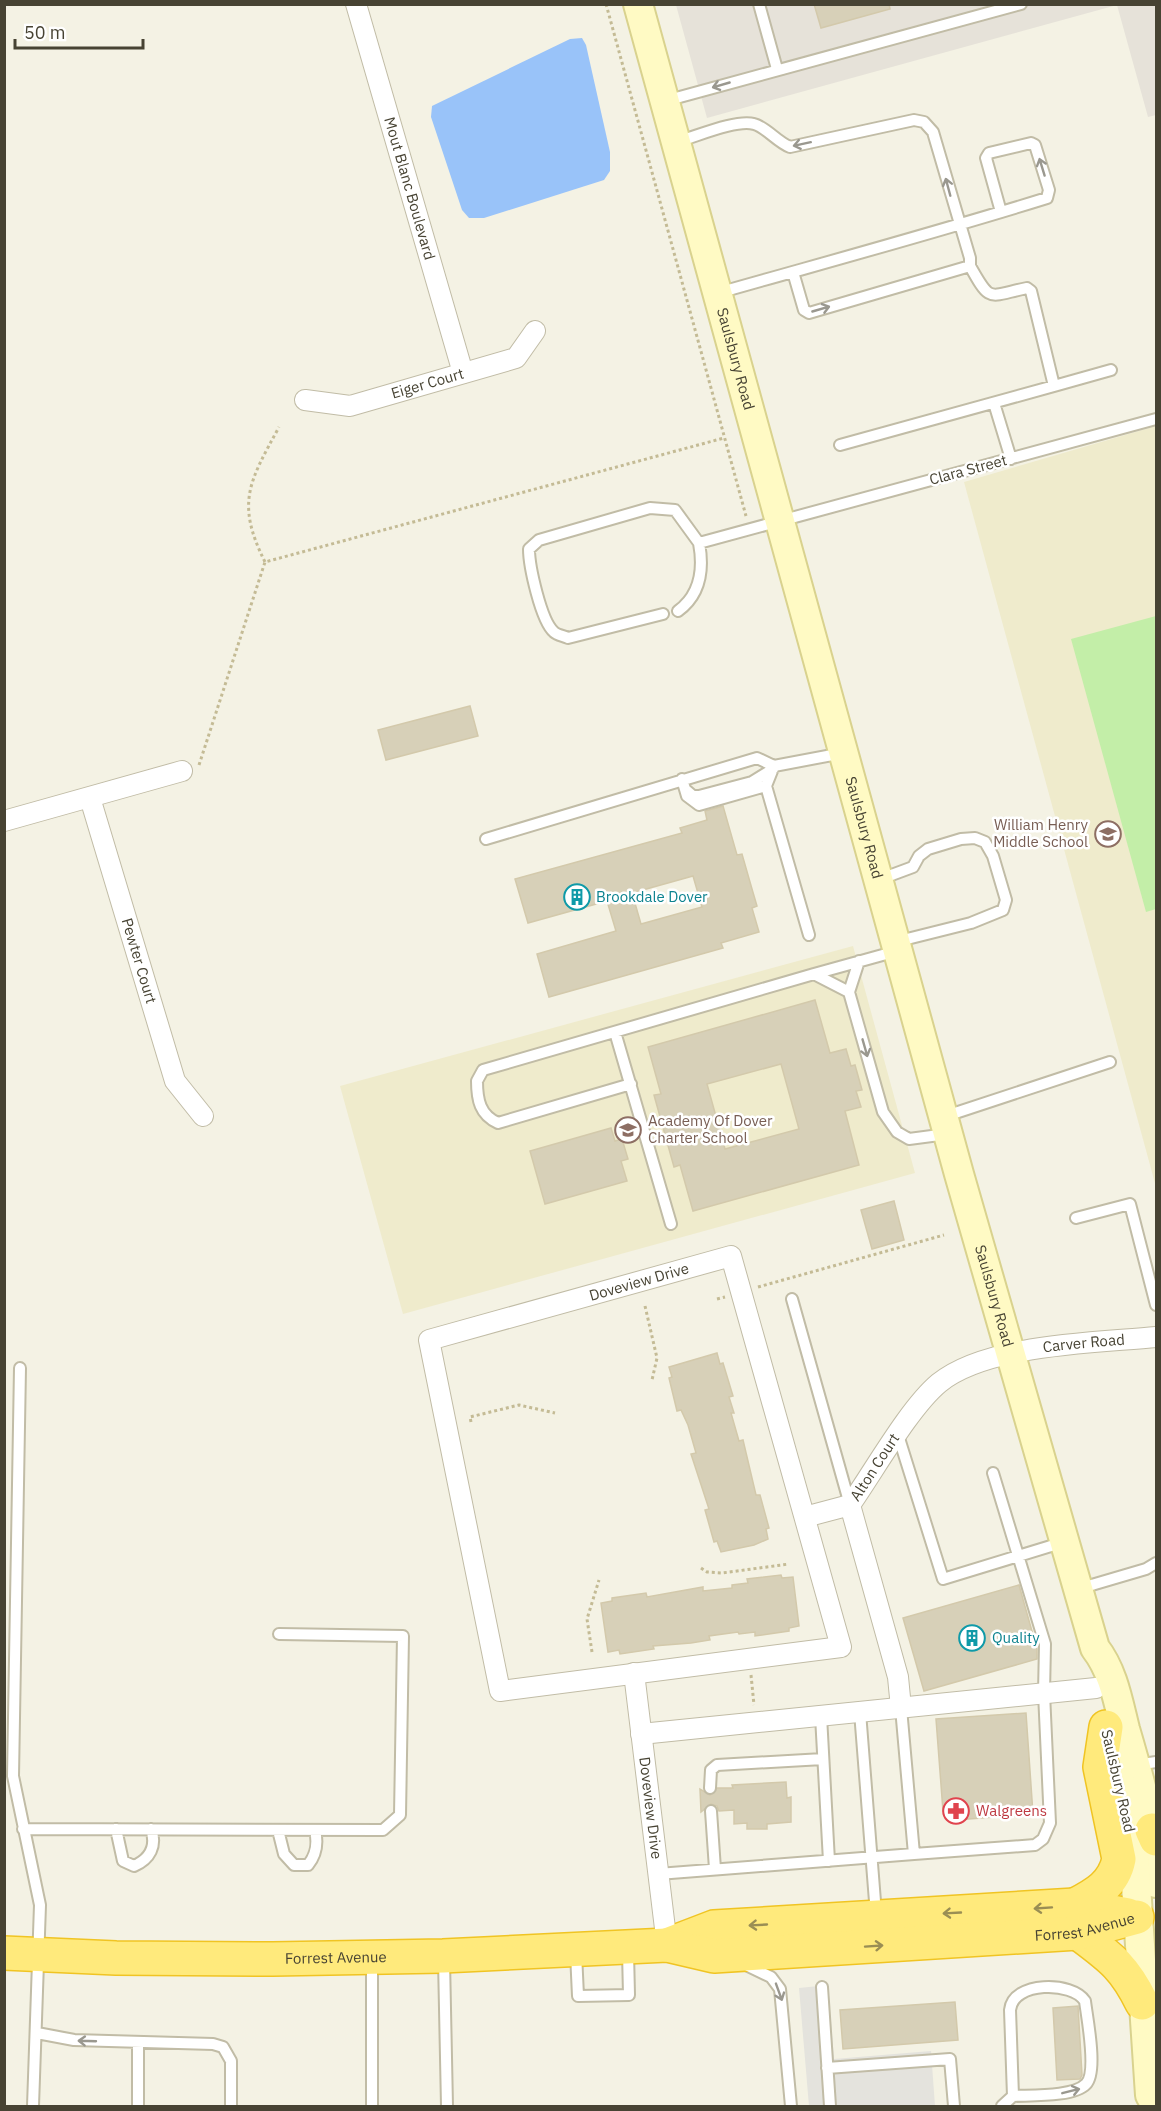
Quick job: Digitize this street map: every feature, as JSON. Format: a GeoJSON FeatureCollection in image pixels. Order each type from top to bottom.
{"type":"FeatureCollection","features":[{"type":"Feature","properties":{"kind":"highway"},"geometry":{"type":"LineString","coordinates":[[1106,1727],[1100,1767],[1119,1859],[1117,1869],[1104,1888],[1076,1919],[1130,1977],[1142,2003]]}},
{"type":"Feature","properties":{"kind":"highway","name":"Forrest Avenue"},"geometry":{"type":"LineString","coordinates":[[667,1945],[714,1927],[877,1918],[1076,1919],[1147,1916]]}},
{"type":"Feature","properties":{"kind":"highway","name":"Forrest Avenue"},"geometry":{"type":"LineString","coordinates":[[4,1953],[218,1959],[372,1958],[667,1945],[714,1956],[1076,1919]]}},
{"type":"Feature","properties":{"kind":"main road","name":"Saulsbury Road"},"geometry":{"type":"LineString","coordinates":[[638,4],[945,1125],[1064,1542],[1095,1648],[1107,1663],[1146,1764],[1154,1835],[1156,1883]]}},
{"type":"Feature","properties":{"kind":"main road","name":"Saulsbury Road"},"geometry":{"type":"LineString","coordinates":[[1095,1648],[1090,1666],[1131,1832],[1147,1916],[1142,2003],[1150,2095],[1156,2105]]}},
{"type":"Feature","properties":{"kind":"street","name":"Mout Blanc Boulevard"},"geometry":{"type":"LineString","coordinates":[[356,4],[463,374]]}},
{"type":"Feature","properties":{"kind":"street","name":"Eiger Court"},"geometry":{"type":"LineString","coordinates":[[305,400],[350,406],[463,374],[516,358],[535,331]]}},
{"type":"Feature","properties":{"kind":"street"},"geometry":{"type":"LineString","coordinates":[[4,820],[189,774]]}},
{"type":"Feature","properties":{"kind":"street","name":"Pewter Court"},"geometry":{"type":"LineString","coordinates":[[90,798],[175,1081],[202,1116]]}},
{"type":"Feature","properties":{"kind":"street","name":"Doveview Drive"},"geometry":{"type":"LineString","coordinates":[[731,1256],[841,1647],[634,1673],[500,1691],[429,1340],[731,1256]]}},
{"type":"Feature","properties":{"kind":"street","name":"Carver Road"},"geometry":{"type":"LineString","coordinates":[[1010,1354],[1039,1348],[1156,1337]]}},
{"type":"Feature","properties":{"kind":"street","name":"Alton Court"},"geometry":{"type":"LineString","coordinates":[[901,1708],[898,1677],[850,1505],[927,1397],[949,1376],[979,1362],[1010,1354]]}},
{"type":"Feature","properties":{"kind":"street"},"geometry":{"type":"LineString","coordinates":[[805,1517],[850,1505]]}},
{"type":"Feature","properties":{"kind":"street","name":"Doveview Drive"},"geometry":{"type":"LineString","coordinates":[[634,1673],[667,1945]]}},
{"type":"Feature","properties":{"kind":"street"},"geometry":{"type":"LineString","coordinates":[[641,1734],[1096,1688]]}},
{"type":"Feature","properties":{"kind":"lane"},"geometry":{"type":"LineString","coordinates":[[759,4],[777,69]]}},
{"type":"Feature","properties":{"kind":"lane"},"geometry":{"type":"LineString","coordinates":[[665,101],[1021,4]]}},
{"type":"Feature","properties":{"kind":"lane"},"geometry":{"type":"LineString","coordinates":[[676,142],[736,124],[755,124],[778,142],[790,147],[914,120],[924,122],[933,132],[970,258],[970,266],[982,289],[989,295],[999,296],[1027,288],[1031,291],[1054,386]]}},
{"type":"Feature","properties":{"kind":"lane"},"geometry":{"type":"LineString","coordinates":[[717,293],[959,225],[1047,198],[1049,190],[1035,145],[1031,143],[989,153],[986,158],[1001,212]]}},
{"type":"Feature","properties":{"kind":"lane"},"geometry":{"type":"LineString","coordinates":[[793,272],[804,310],[809,313],[970,266]]}},
{"type":"Feature","properties":{"kind":"lane"},"geometry":{"type":"LineString","coordinates":[[840,445],[1111,370]]}},
{"type":"Feature","properties":{"kind":"lane"},"geometry":{"type":"LineString","coordinates":[[994,403],[1011,459]]}},
{"type":"Feature","properties":{"kind":"lane","name":"Clara Street"},"geometry":{"type":"LineString","coordinates":[[699,543],[1156,419]]}},
{"type":"Feature","properties":{"kind":"lane"},"geometry":{"type":"LineString","coordinates":[[663,614],[568,638],[554,633],[544,616],[530,560],[530,549],[539,540],[650,508],[675,510],[699,543],[702,561],[692,601],[678,611]]}},
{"type":"Feature","properties":{"kind":"lane"},"geometry":{"type":"LineString","coordinates":[[683,783],[688,794],[699,796],[752,782],[774,768],[843,753]]}},
{"type":"Feature","properties":{"kind":"lane"},"geometry":{"type":"LineString","coordinates":[[486,839],[683,783],[757,758],[774,768]]}},
{"type":"Feature","properties":{"kind":"lane"},"geometry":{"type":"LineString","coordinates":[[774,768],[766,786],[809,935]]}},
{"type":"Feature","properties":{"kind":"lane"},"geometry":{"type":"LineString","coordinates":[[683,783],[687,796],[699,805],[766,786]]}},
{"type":"Feature","properties":{"kind":"lane"},"geometry":{"type":"LineString","coordinates":[[631,1084],[498,1123],[487,1118],[482,1110],[477,1081],[483,1070],[860,961],[896,946],[1003,910],[1006,900],[993,856],[985,842],[975,837],[928,849],[919,856],[913,867],[878,880]]}},
{"type":"Feature","properties":{"kind":"lane"},"geometry":{"type":"LineString","coordinates":[[860,961],[849,992],[883,1112],[888,1123],[909,1139],[1110,1062]]}},
{"type":"Feature","properties":{"kind":"lane"},"geometry":{"type":"LineString","coordinates":[[814,974],[849,992]]}},
{"type":"Feature","properties":{"kind":"lane"},"geometry":{"type":"LineString","coordinates":[[615,1032],[671,1224]]}},
{"type":"Feature","properties":{"kind":"lane"},"geometry":{"type":"LineString","coordinates":[[1076,1218],[1130,1204],[1156,1305]]}},
{"type":"Feature","properties":{"kind":"lane"},"geometry":{"type":"LineString","coordinates":[[792,1299],[850,1505]]}},
{"type":"Feature","properties":{"kind":"lane"},"geometry":{"type":"LineString","coordinates":[[20,1368],[14,1776],[40,1905],[33,2106]]}},
{"type":"Feature","properties":{"kind":"lane"},"geometry":{"type":"LineString","coordinates":[[898,1435],[943,1579],[1064,1542]]}},
{"type":"Feature","properties":{"kind":"lane"},"geometry":{"type":"LineString","coordinates":[[658,1874],[1035,1845],[1042,1839],[1050,1823],[1044,1693],[1045,1644],[993,1473]]}},
{"type":"Feature","properties":{"kind":"lane"},"geometry":{"type":"LineString","coordinates":[[1078,1589],[1146,1569],[1156,1563]]}},
{"type":"Feature","properties":{"kind":"lane"},"geometry":{"type":"LineString","coordinates":[[23,1828],[382,1830],[400,1815],[403,1636],[279,1634]]}},
{"type":"Feature","properties":{"kind":"lane"},"geometry":{"type":"LineString","coordinates":[[901,1708],[914,1854]]}},
{"type":"Feature","properties":{"kind":"lane"},"geometry":{"type":"LineString","coordinates":[[860,1712],[877,1918]]}},
{"type":"Feature","properties":{"kind":"lane"},"geometry":{"type":"LineString","coordinates":[[821,1716],[829,1861]]}},
{"type":"Feature","properties":{"kind":"lane"},"geometry":{"type":"LineString","coordinates":[[710,1788],[711,1770],[717,1765],[823,1758]]}},
{"type":"Feature","properties":{"kind":"lane"},"geometry":{"type":"LineString","coordinates":[[711,1811],[715,1869]]}},
{"type":"Feature","properties":{"kind":"lane"},"geometry":{"type":"LineString","coordinates":[[116,1829],[123,1861],[135,1866],[146,1860],[152,1848],[151,1829]]}},
{"type":"Feature","properties":{"kind":"lane"},"geometry":{"type":"LineString","coordinates":[[278,1830],[284,1854],[294,1865],[308,1865],[314,1858],[318,1842],[315,1830]]}},
{"type":"Feature","properties":{"kind":"lane"},"geometry":{"type":"LineString","coordinates":[[576,1950],[578,1996],[629,1995],[628,1947]]}},
{"type":"Feature","properties":{"kind":"lane"},"geometry":{"type":"LineString","coordinates":[[443,1956],[447,2106]]}},
{"type":"Feature","properties":{"kind":"lane"},"geometry":{"type":"LineString","coordinates":[[714,1956],[760,1970],[771,1977],[780,1989],[791,2106]]}},
{"type":"Feature","properties":{"kind":"lane"},"geometry":{"type":"LineString","coordinates":[[372,1958],[372,2106]]}},
{"type":"Feature","properties":{"kind":"lane"},"geometry":{"type":"LineString","coordinates":[[822,1987],[830,2106]]}},
{"type":"Feature","properties":{"kind":"lane"},"geometry":{"type":"LineString","coordinates":[[1002,2106],[1013,2096],[1068,2092],[1081,2088],[1091,2076],[1085,2001],[1080,1993],[1072,1989],[1028,1989],[1014,1998],[1010,2010],[1013,2096]]}},
{"type":"Feature","properties":{"kind":"lane"},"geometry":{"type":"LineString","coordinates":[[37,2033],[74,2040],[213,2044],[228,2052],[231,2061],[231,2106]]}},
{"type":"Feature","properties":{"kind":"lane"},"geometry":{"type":"LineString","coordinates":[[138,2042],[138,2106]]}},
{"type":"Feature","properties":{"kind":"lane"},"geometry":{"type":"LineString","coordinates":[[827,2068],[950,2059],[954,2106]]}},
{"type":"Feature","properties":{"kind":"path"},"geometry":{"type":"LineString","coordinates":[[606,4],[746,516]]}},
{"type":"Feature","properties":{"kind":"path"},"geometry":{"type":"LineString","coordinates":[[189,774],[265,562],[249,514],[249,489],[255,469],[279,427]]}},
{"type":"Feature","properties":{"kind":"path"},"geometry":{"type":"LineString","coordinates":[[265,562],[724,438]]}},
{"type":"Feature","properties":{"kind":"path"},"geometry":{"type":"LineString","coordinates":[[768,1285],[944,1235]]}},
{"type":"Feature","properties":{"kind":"path"},"geometry":{"type":"LineString","coordinates":[[645,1306],[657,1358],[652,1380]]}},
{"type":"Feature","properties":{"kind":"path"},"geometry":{"type":"LineString","coordinates":[[471,1422],[470,1418],[519,1405],[555,1413]]}},
{"type":"Feature","properties":{"kind":"path"},"geometry":{"type":"LineString","coordinates":[[701,1568],[707,1572],[722,1573],[789,1564]]}},
{"type":"Feature","properties":{"kind":"path"},"geometry":{"type":"LineString","coordinates":[[592,1652],[587,1619],[599,1580]]}},
{"type":"Feature","properties":{"kind":"path"},"geometry":{"type":"LineString","coordinates":[[750,1668],[755,1706]]}},
{"type":"Feature","properties":{"kind":"shaded area"},"geometry":{"type":"Polygon","coordinates":[[[676,5],[1117,5],[707,118],[676,5]]]}},
{"type":"Feature","properties":{"kind":"shaded area"},"geometry":{"type":"Polygon","coordinates":[[[1117,5],[1156,5],[1156,115],[1148,117],[1117,5]]]}},
{"type":"Feature","properties":{"kind":"shaded area","name":"William Henry Middle School"},"geometry":{"type":"Polygon","coordinates":[[[1156,426],[1156,1187],[964,482],[1156,426]]]}},
{"type":"Feature","properties":{"kind":"shaded area","name":"Academy Of Dover Charter School"},"geometry":{"type":"Polygon","coordinates":[[[853,946],[915,1173],[403,1314],[340,1086],[853,946]]]}},
{"type":"Feature","properties":{"kind":"shaded area"},"geometry":{"type":"Polygon","coordinates":[[[828,1985],[834,2059],[931,2051],[935,2106],[809,2106],[799,1988],[828,1985]]]}},
{"type":"Feature","properties":{"kind":"green space"},"geometry":{"type":"Polygon","coordinates":[[[1156,616],[1156,909],[1146,912],[1071,639],[1156,616]]]}},
{"type":"Feature","properties":{"kind":"water"},"geometry":{"type":"Polygon","coordinates":[[[582,38],[586,45],[610,152],[610,171],[604,180],[484,218],[469,218],[462,210],[431,117],[432,106],[570,39],[582,38]]]}},
{"type":"Feature","properties":{"kind":"building"},"geometry":{"type":"Polygon","coordinates":[[[814,4],[889,4],[890,9],[821,28],[814,4]]]}},
{"type":"Feature","properties":{"kind":"building"},"geometry":{"type":"Polygon","coordinates":[[[470,706],[478,736],[386,760],[378,730],[470,706]]]}},
{"type":"Feature","properties":{"kind":"building","name":"Brookdale Dover"},"geometry":{"type":"Polygon","coordinates":[[[723,806],[737,855],[742,854],[757,906],[752,908],[759,932],[721,943],[723,948],[549,997],[537,954],[616,931],[607,901],[528,923],[515,879],[682,833],[680,828],[707,820],[705,811],[723,806]],[[693,876],[632,893],[641,924],[702,907],[693,876]]]}},
{"type":"Feature","properties":{"kind":"building"},"geometry":{"type":"Polygon","coordinates":[[[815,1000],[830,1053],[846,1049],[851,1066],[855,1065],[862,1090],[856,1091],[861,1107],[845,1111],[859,1165],[693,1211],[680,1165],[674,1167],[654,1095],[661,1094],[648,1047],[815,1000]],[[781,1064],[707,1084],[725,1149],[799,1129],[781,1064]]]}},
{"type":"Feature","properties":{"kind":"building"},"geometry":{"type":"Polygon","coordinates":[[[611,1128],[615,1141],[622,1139],[628,1159],[621,1161],[627,1181],[545,1204],[530,1151],[611,1128]]]}},
{"type":"Feature","properties":{"kind":"building"},"geometry":{"type":"Polygon","coordinates":[[[894,1201],[904,1240],[872,1249],[861,1210],[894,1201]]]}},
{"type":"Feature","properties":{"kind":"building"},"geometry":{"type":"Polygon","coordinates":[[[717,1353],[720,1364],[723,1363],[733,1396],[729,1397],[734,1413],[731,1413],[739,1441],[743,1440],[756,1495],[760,1495],[769,1528],[766,1529],[768,1539],[754,1545],[721,1552],[717,1541],[714,1542],[705,1510],[709,1509],[691,1454],[696,1453],[688,1425],[681,1410],[677,1411],[669,1378],[672,1377],[669,1367],[717,1353]]]}},
{"type":"Feature","properties":{"kind":"building"},"geometry":{"type":"Polygon","coordinates":[[[781,1575],[782,1578],[793,1577],[799,1626],[789,1628],[789,1631],[755,1636],[755,1632],[739,1634],[738,1632],[709,1636],[710,1640],[653,1646],[654,1649],[620,1654],[619,1650],[608,1652],[601,1603],[612,1601],[612,1598],[646,1593],[647,1597],[703,1587],[703,1591],[732,1588],[732,1585],[748,1583],[747,1579],[781,1575]]]}},
{"type":"Feature","properties":{"kind":"building","name":"Quality"},"geometry":{"type":"Polygon","coordinates":[[[1019,1585],[1037,1649],[1037,1659],[924,1691],[903,1618],[1019,1585]]]}},
{"type":"Feature","properties":{"kind":"building"},"geometry":{"type":"Polygon","coordinates":[[[1026,1713],[1033,1814],[956,1820],[943,1811],[936,1719],[1026,1713]]]}},
{"type":"Feature","properties":{"kind":"building"},"geometry":{"type":"Polygon","coordinates":[[[786,1782],[787,1798],[791,1797],[791,1822],[767,1824],[767,1829],[747,1829],[747,1823],[734,1824],[734,1810],[719,1811],[717,1806],[711,1804],[701,1812],[700,1789],[710,1795],[717,1788],[733,1788],[732,1785],[786,1782]]]}},
{"type":"Feature","properties":{"kind":"building"},"geometry":{"type":"Polygon","coordinates":[[[955,2002],[958,2040],[843,2049],[840,2010],[955,2002]]]}},
{"type":"Feature","properties":{"kind":"building"},"geometry":{"type":"Polygon","coordinates":[[[1078,2006],[1082,2075],[1080,2079],[1057,2080],[1053,2008],[1078,2006]]]}},
{"type":"Feature","properties":{"kind":"place","name":"William Henry Middle School"},"geometry":{"type":"Point","coordinates":[1108,834]}},
{"type":"Feature","properties":{"kind":"place","name":"Brookdale Dover"},"geometry":{"type":"Point","coordinates":[577,897]}},
{"type":"Feature","properties":{"kind":"place","name":"Academy Of Dover Charter School"},"geometry":{"type":"Point","coordinates":[628,1130]}},
{"type":"Feature","properties":{"kind":"place","name":"Quality"},"geometry":{"type":"Point","coordinates":[972,1638]}},
{"type":"Feature","properties":{"kind":"place","name":"Walgreens"},"geometry":{"type":"Point","coordinates":[956,1811]}}]}
